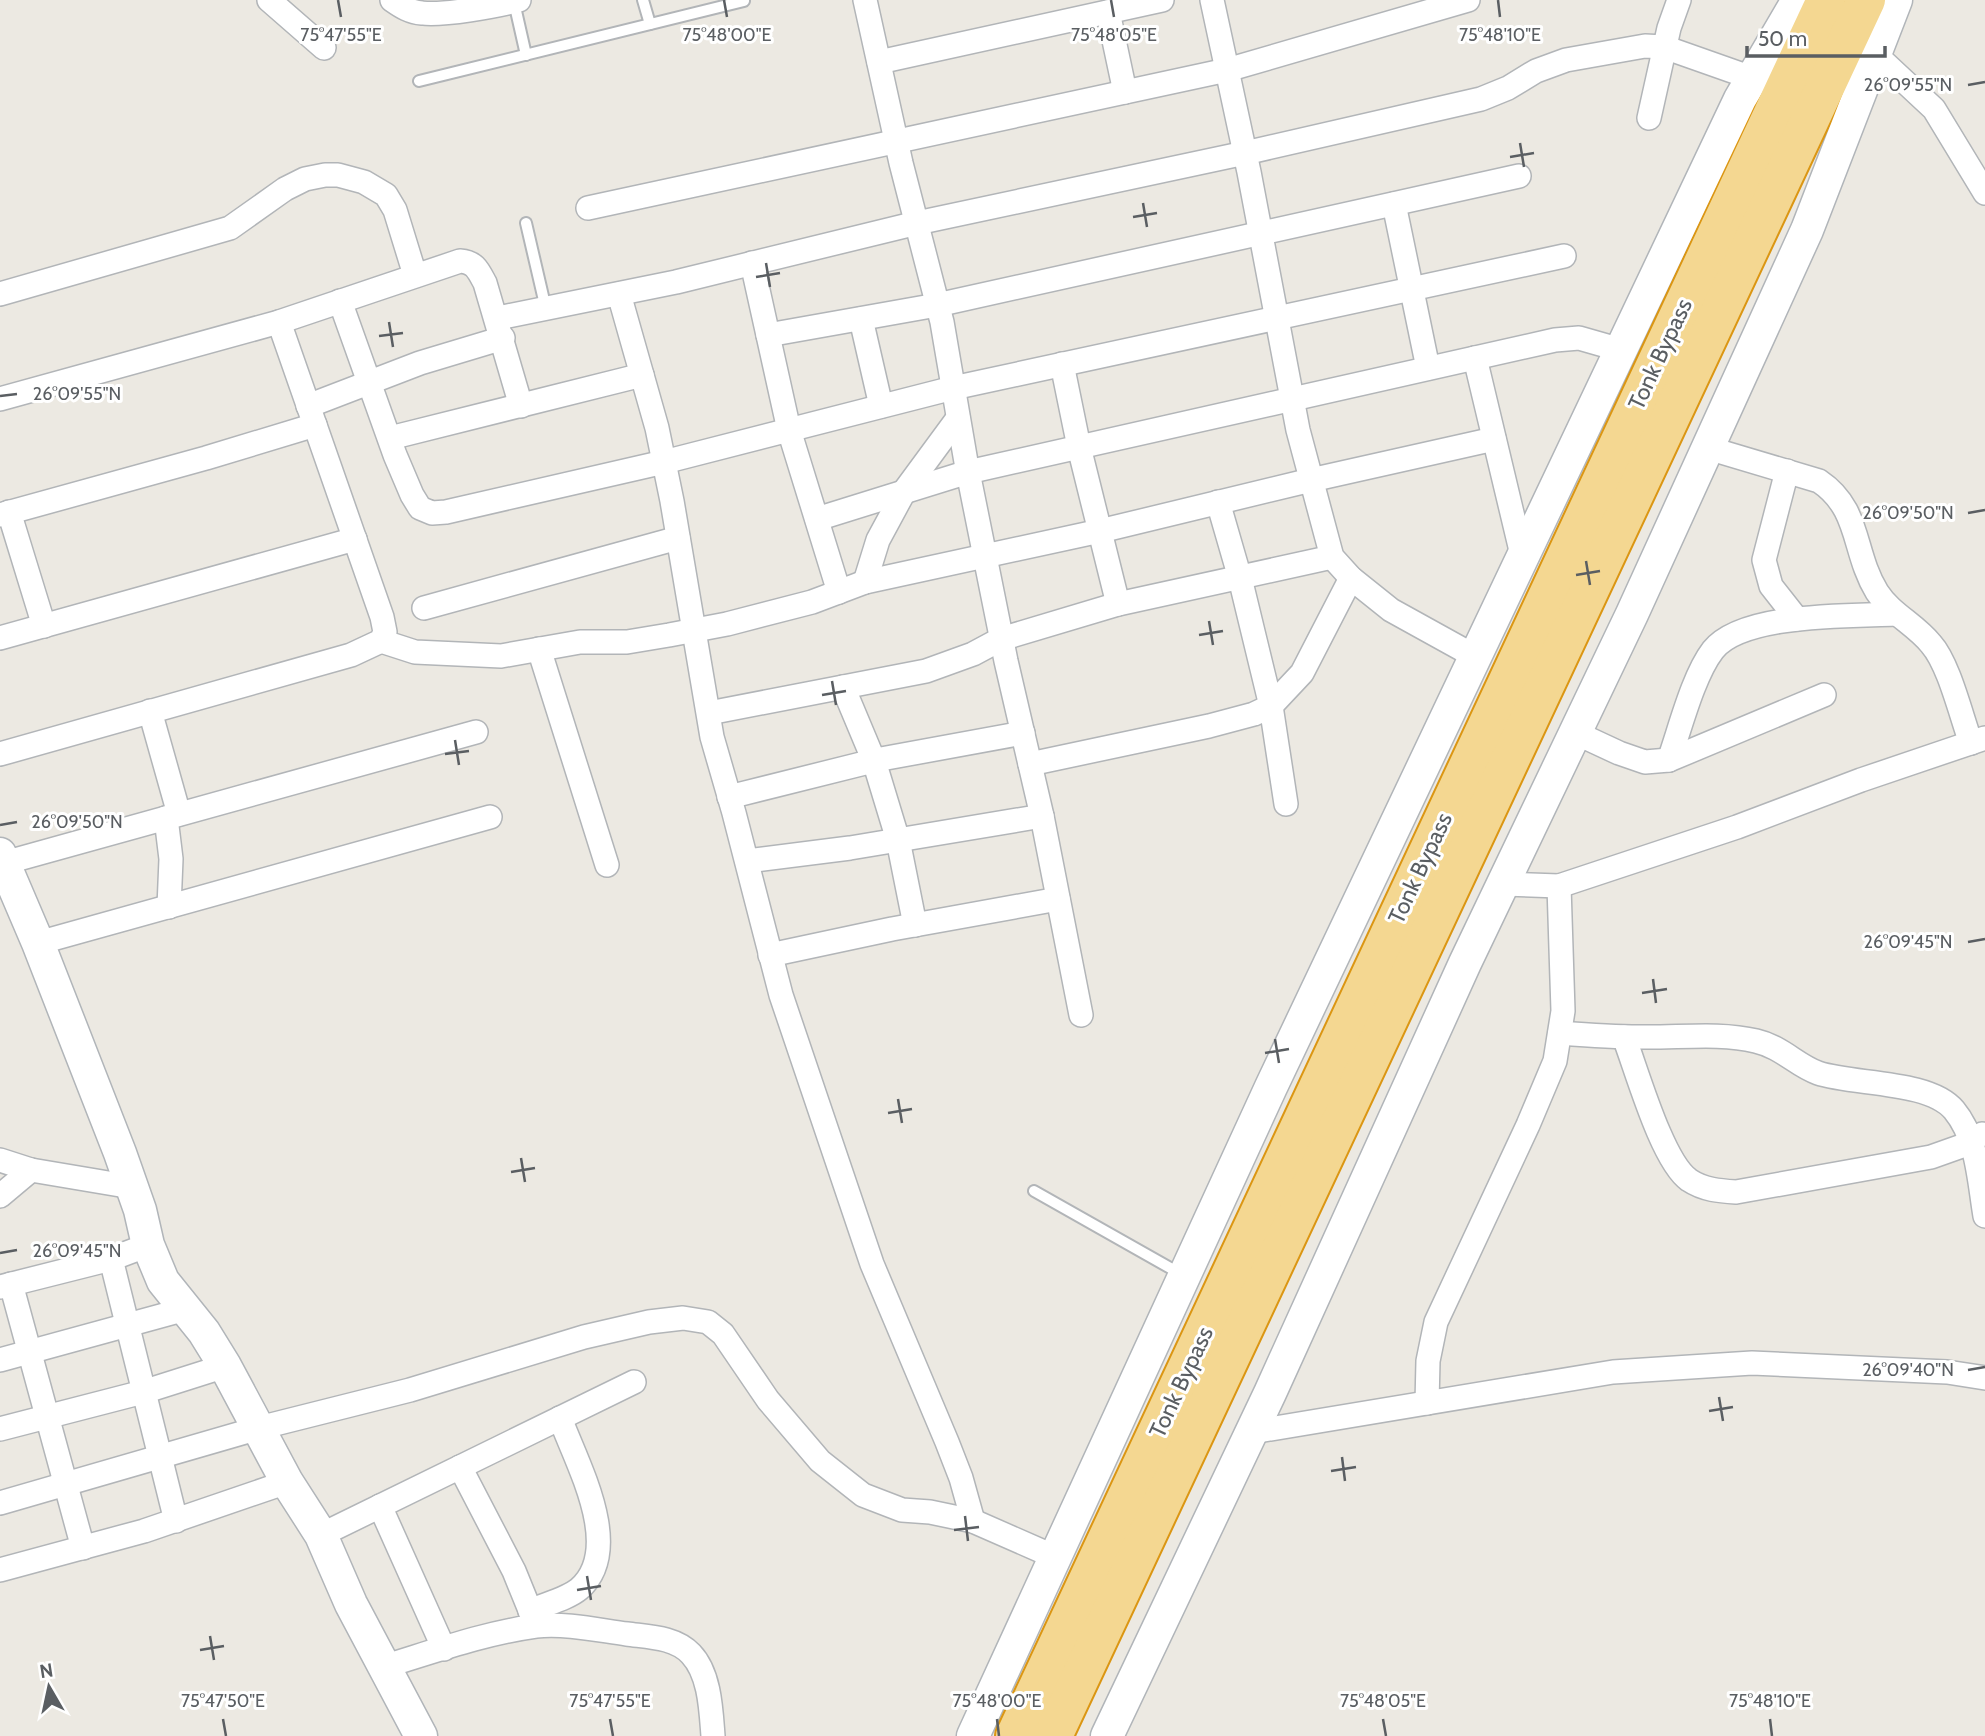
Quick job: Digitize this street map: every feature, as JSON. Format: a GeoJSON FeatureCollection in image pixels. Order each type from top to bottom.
{"type":"FeatureCollection","features":[{"type":"Feature","properties":{"kind":"highway","name":"Tonk Bypass"},"geometry":{"type":"LineString","coordinates":[[1016,1736],[1826,0]]}},
{"type":"Feature","properties":{"kind":"highway"},"geometry":{"type":"LineString","coordinates":[[1053,1736],[1866,0]]}},
{"type":"Feature","properties":{"kind":"street"},"geometry":{"type":"LineString","coordinates":[[270,0],[324,48]]}},
{"type":"Feature","properties":{"kind":"street"},"geometry":{"type":"LineString","coordinates":[[392,0],[405,9],[424,14],[502,6],[517,1]]}},
{"type":"Feature","properties":{"kind":"street"},"geometry":{"type":"LineString","coordinates":[[865,0],[937,305],[1001,639],[1042,816],[1080,1015]]}},
{"type":"Feature","properties":{"kind":"street"},"geometry":{"type":"LineString","coordinates":[[879,62],[1162,0]]}},
{"type":"Feature","properties":{"kind":"street"},"geometry":{"type":"LineString","coordinates":[[1212,0],[1245,153],[1292,399],[1332,557],[1351,578],[1391,610],[1476,657]]}},
{"type":"Feature","properties":{"kind":"street"},"geometry":{"type":"LineString","coordinates":[[588,208],[1227,70],[1396,10],[1468,0]]}},
{"type":"Feature","properties":{"kind":"street"},"geometry":{"type":"LineString","coordinates":[[1649,118],[1664,47],[1679,0]]}},
{"type":"Feature","properties":{"kind":"street"},"geometry":{"type":"LineString","coordinates":[[973,1736],[1270,1087],[1740,99],[1798,0]]}},
{"type":"Feature","properties":{"kind":"street"},"geometry":{"type":"LineString","coordinates":[[1107,1736],[1252,1432],[1503,884],[1708,448],[1807,230],[1896,0]]}},
{"type":"Feature","properties":{"kind":"street"},"geometry":{"type":"LineString","coordinates":[[1108,12],[1125,92]]}},
{"type":"Feature","properties":{"kind":"street"},"geometry":{"type":"LineString","coordinates":[[44,626],[5,513],[206,458],[311,415],[371,382],[546,309],[917,223],[1481,99],[1508,88],[1536,71],[1566,60],[1645,46],[1664,47],[1752,78]]}},
{"type":"Feature","properties":{"kind":"street"},"geometry":{"type":"LineString","coordinates":[[1874,53],[1934,109],[1985,193]]}},
{"type":"Feature","properties":{"kind":"street"},"geometry":{"type":"LineString","coordinates":[[0,294],[230,228],[285,189],[305,179],[325,175],[338,175],[364,182],[386,195],[395,210],[415,275]]}},
{"type":"Feature","properties":{"kind":"street"},"geometry":{"type":"LineString","coordinates":[[768,335],[937,305],[1519,176]]}},
{"type":"Feature","properties":{"kind":"street"},"geometry":{"type":"LineString","coordinates":[[1394,204],[1428,369]]}},
{"type":"Feature","properties":{"kind":"street"},"geometry":{"type":"LineString","coordinates":[[340,301],[412,495],[420,508],[432,513],[664,461],[953,388],[1563,256]]}},
{"type":"Feature","properties":{"kind":"street"},"geometry":{"type":"LineString","coordinates":[[0,399],[279,322],[448,264],[468,262],[477,267],[485,282],[521,406]]}},
{"type":"Feature","properties":{"kind":"street"},"geometry":{"type":"LineString","coordinates":[[752,263],[789,430],[839,592]]}},
{"type":"Feature","properties":{"kind":"street"},"geometry":{"type":"LineString","coordinates":[[620,294],[664,461],[712,737],[781,995],[872,1264],[947,1442],[973,1521]]}},
{"type":"Feature","properties":{"kind":"street"},"geometry":{"type":"LineString","coordinates":[[861,319],[881,406]]}},
{"type":"Feature","properties":{"kind":"street"},"geometry":{"type":"LineString","coordinates":[[279,322],[382,617],[385,632],[381,641]]}},
{"type":"Feature","properties":{"kind":"street"},"geometry":{"type":"LineString","coordinates":[[817,519],[968,472],[1555,340],[1579,338],[1621,350]]}},
{"type":"Feature","properties":{"kind":"street"},"geometry":{"type":"LineString","coordinates":[[1475,358],[1523,559]]}},
{"type":"Feature","properties":{"kind":"street"},"geometry":{"type":"LineString","coordinates":[[1062,364],[1079,447],[1118,604]]}},
{"type":"Feature","properties":{"kind":"street"},"geometry":{"type":"LineString","coordinates":[[390,438],[642,374]]}},
{"type":"Feature","properties":{"kind":"street"},"geometry":{"type":"LineString","coordinates":[[865,582],[878,540],[905,490],[958,418]]}},
{"type":"Feature","properties":{"kind":"street"},"geometry":{"type":"LineString","coordinates":[[0,754],[351,654],[381,641],[415,652],[455,656],[501,656],[580,642],[627,642],[694,630],[812,602],[865,582],[1100,531],[1494,439]]}},
{"type":"Feature","properties":{"kind":"street"},"geometry":{"type":"LineString","coordinates":[[1503,884],[1559,886],[1737,827],[1861,780],[1978,741],[1941,658],[1931,643],[1895,614],[1878,593],[1864,566],[1848,512],[1835,491],[1819,481],[1708,448]]}},
{"type":"Feature","properties":{"kind":"street"},"geometry":{"type":"LineString","coordinates":[[1787,471],[1764,560],[1771,586],[1797,619]]}},
{"type":"Feature","properties":{"kind":"street"},"geometry":{"type":"LineString","coordinates":[[1218,502],[1240,578],[1271,706],[1286,804]]}},
{"type":"Feature","properties":{"kind":"street"},"geometry":{"type":"LineString","coordinates":[[424,608],[678,538]]}},
{"type":"Feature","properties":{"kind":"street"},"geometry":{"type":"LineString","coordinates":[[0,638],[355,539]]}},
{"type":"Feature","properties":{"kind":"street"},"geometry":{"type":"LineString","coordinates":[[709,713],[926,671],[973,654],[1001,639],[1118,604],[1332,557]]}},
{"type":"Feature","properties":{"kind":"street"},"geometry":{"type":"LineString","coordinates":[[1030,764],[1209,726],[1254,714],[1271,706],[1302,673],[1351,578]]}},
{"type":"Feature","properties":{"kind":"street"},"geometry":{"type":"LineString","coordinates":[[1669,760],[1693,692],[1715,647],[1725,639],[1758,625],[1797,619],[1895,614]]}},
{"type":"Feature","properties":{"kind":"street"},"geometry":{"type":"LineString","coordinates":[[539,649],[607,865]]}},
{"type":"Feature","properties":{"kind":"street"},"geometry":{"type":"LineString","coordinates":[[843,687],[874,761],[898,840],[915,925]]}},
{"type":"Feature","properties":{"kind":"street"},"geometry":{"type":"LineString","coordinates":[[1576,733],[1645,762],[1669,760],[1825,695]]}},
{"type":"Feature","properties":{"kind":"street"},"geometry":{"type":"LineString","coordinates":[[150,711],[173,816],[169,906]]}},
{"type":"Feature","properties":{"kind":"street"},"geometry":{"type":"LineString","coordinates":[[421,1736],[351,1604],[321,1535],[287,1482],[204,1332],[163,1281],[148,1245],[132,1187],[38,943],[8,896],[2,859],[173,816],[476,732]]}},
{"type":"Feature","properties":{"kind":"street"},"geometry":{"type":"LineString","coordinates":[[729,797],[874,761],[1023,733]]}},
{"type":"Feature","properties":{"kind":"street"},"geometry":{"type":"LineString","coordinates":[[747,861],[1042,816]]}},
{"type":"Feature","properties":{"kind":"street"},"geometry":{"type":"LineString","coordinates":[[38,943],[490,817]]}},
{"type":"Feature","properties":{"kind":"street"},"geometry":{"type":"LineString","coordinates":[[1427,1403],[1428,1361],[1436,1322],[1555,1061],[1563,1012],[1559,886]]}},
{"type":"Feature","properties":{"kind":"street"},"geometry":{"type":"LineString","coordinates":[[771,955],[1058,899]]}},
{"type":"Feature","properties":{"kind":"street"},"geometry":{"type":"LineString","coordinates":[[1560,1033],[1624,1037],[1724,1037],[1757,1041],[1784,1051],[1818,1073],[1896,1086],[1940,1098],[1978,1136],[1985,1216]]}},
{"type":"Feature","properties":{"kind":"street"},"geometry":{"type":"LineString","coordinates":[[1624,1037],[1661,1136],[1676,1167],[1690,1180],[1712,1190],[1737,1192],[1931,1157],[1962,1146],[1978,1136]]}},
{"type":"Feature","properties":{"kind":"street"},"geometry":{"type":"LineString","coordinates":[[0,1160],[31,1170],[132,1187]]}},
{"type":"Feature","properties":{"kind":"street"},"geometry":{"type":"LineString","coordinates":[[0,1196],[31,1170]]}},
{"type":"Feature","properties":{"kind":"street"},"geometry":{"type":"LineString","coordinates":[[83,1548],[30,1352],[5,1286],[111,1259],[148,1245]]}},
{"type":"Feature","properties":{"kind":"street"},"geometry":{"type":"LineString","coordinates":[[111,1259],[176,1521]]}},
{"type":"Feature","properties":{"kind":"street"},"geometry":{"type":"LineString","coordinates":[[0,1360],[186,1309]]}},
{"type":"Feature","properties":{"kind":"street"},"geometry":{"type":"LineString","coordinates":[[0,1503],[259,1428],[410,1390],[584,1337],[649,1322],[683,1318],[708,1322],[723,1334],[768,1400],[820,1461],[863,1495],[902,1510],[930,1512],[973,1521],[1055,1557]]}},
{"type":"Feature","properties":{"kind":"street"},"geometry":{"type":"LineString","coordinates":[[1252,1432],[1613,1372],[1752,1363],[1947,1372],[1985,1378]]}},
{"type":"Feature","properties":{"kind":"street"},"geometry":{"type":"LineString","coordinates":[[0,1430],[143,1392],[225,1366]]}},
{"type":"Feature","properties":{"kind":"street"},"geometry":{"type":"LineString","coordinates":[[321,1535],[634,1382]]}},
{"type":"Feature","properties":{"kind":"street"},"geometry":{"type":"LineString","coordinates":[[386,1666],[533,1618],[578,1590],[593,1573],[599,1555],[597,1521],[560,1418]]}},
{"type":"Feature","properties":{"kind":"street"},"geometry":{"type":"LineString","coordinates":[[460,1467],[514,1571],[533,1618]]}},
{"type":"Feature","properties":{"kind":"street"},"geometry":{"type":"LineString","coordinates":[[0,1570],[176,1521],[287,1482]]}},
{"type":"Feature","properties":{"kind":"street"},"geometry":{"type":"LineString","coordinates":[[380,1506],[444,1649]]}},
{"type":"Feature","properties":{"kind":"street"},"geometry":{"type":"LineString","coordinates":[[533,1618],[677,1643],[693,1656],[704,1675],[713,1736]]}},
{"type":"Feature","properties":{"kind":"lane"},"geometry":{"type":"LineString","coordinates":[[517,1],[524,43]]}},
{"type":"Feature","properties":{"kind":"lane"},"geometry":{"type":"LineString","coordinates":[[419,81],[524,43],[650,24],[744,1]]}},
{"type":"Feature","properties":{"kind":"lane"},"geometry":{"type":"LineString","coordinates":[[645,6],[650,24]]}},
{"type":"Feature","properties":{"kind":"lane"},"geometry":{"type":"LineString","coordinates":[[526,223],[546,309]]}},
{"type":"Feature","properties":{"kind":"lane"},"geometry":{"type":"LineString","coordinates":[[1034,1191],[1184,1276]]}}]}
